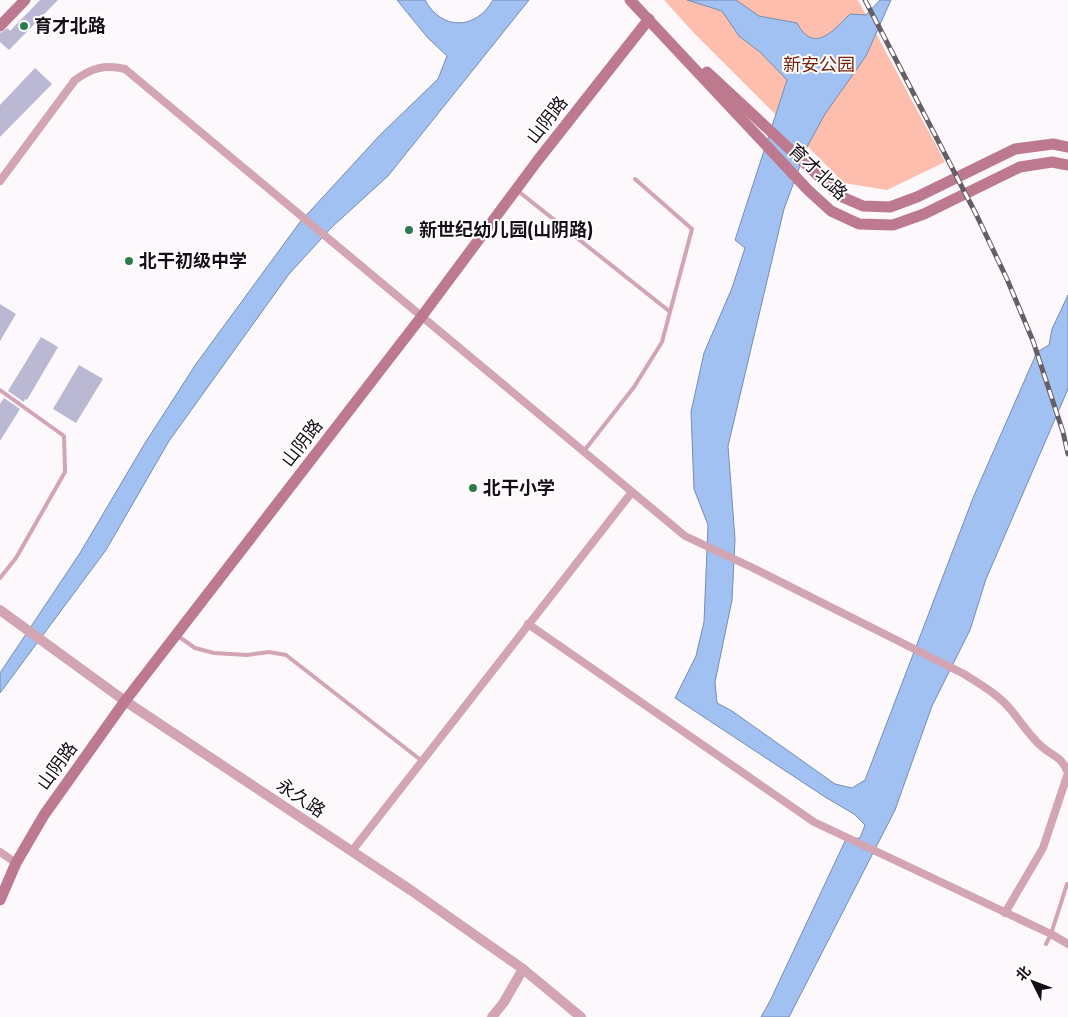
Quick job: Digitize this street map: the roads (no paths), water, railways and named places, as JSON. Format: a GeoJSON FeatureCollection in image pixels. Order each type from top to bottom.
{"type":"FeatureCollection","features":[{"type":"Feature","properties":{"kind":"main road"},"geometry":{"type":"LineString","coordinates":[[0,26],[25,0]]}},
{"type":"Feature","properties":{"kind":"main road","name":"育才北路"},"geometry":{"type":"LineString","coordinates":[[630,0],[840,196],[863,206],[890,208],[1015,150],[1053,144],[1068,147]]}},
{"type":"Feature","properties":{"kind":"main road","name":"育才北路"},"geometry":{"type":"LineString","coordinates":[[649,19],[757,138],[808,190],[831,211],[859,224],[893,225],[924,214],[1020,167],[1052,162],[1068,165]]}},
{"type":"Feature","properties":{"kind":"main road","name":"山阴路"},"geometry":{"type":"LineString","coordinates":[[0,900],[16,863],[44,815],[125,701],[422,316],[516,189],[649,19]]}},
{"type":"Feature","properties":{"kind":"street"},"geometry":{"type":"LineString","coordinates":[[0,181],[75,80],[86,72],[98,67],[112,66],[125,69],[685,536],[907,644],[964,674],[1010,708],[1026,731],[1042,747],[1065,762],[1068,773],[1043,848],[1005,913]]}},
{"type":"Feature","properties":{"kind":"street"},"geometry":{"type":"LineString","coordinates":[[352,851],[632,492]]}},
{"type":"Feature","properties":{"kind":"street","name":"永久路"},"geometry":{"type":"LineString","coordinates":[[0,610],[125,701],[412,891],[522,970],[581,1017]]}},
{"type":"Feature","properties":{"kind":"street"},"geometry":{"type":"LineString","coordinates":[[528,624],[814,822],[1051,934],[1068,944]]}},
{"type":"Feature","properties":{"kind":"street"},"geometry":{"type":"LineString","coordinates":[[0,852],[16,863]]}},
{"type":"Feature","properties":{"kind":"street"},"geometry":{"type":"LineString","coordinates":[[492,1017],[504,1002],[522,970]]}},
{"type":"Feature","properties":{"kind":"lane"},"geometry":{"type":"LineString","coordinates":[[584,451],[634,387],[662,342],[692,229],[634,179]]}},
{"type":"Feature","properties":{"kind":"lane"},"geometry":{"type":"LineString","coordinates":[[516,189],[669,310]]}},
{"type":"Feature","properties":{"kind":"lane"},"geometry":{"type":"LineString","coordinates":[[0,390],[64,436],[65,472],[16,558],[0,578]]}},
{"type":"Feature","properties":{"kind":"lane"},"geometry":{"type":"LineString","coordinates":[[176,635],[195,648],[214,653],[247,655],[269,652],[286,655],[422,761]]}},
{"type":"Feature","properties":{"kind":"lane"},"geometry":{"type":"LineString","coordinates":[[1046,944],[1067,884]]}},
{"type":"Feature","properties":{"kind":"water"},"geometry":{"type":"Polygon","coordinates":[[[397,0],[425,0],[440,17],[450,22],[459,23],[478,17],[493,0],[529,0],[388,176],[332,227],[289,274],[169,441],[106,550],[0,693],[0,673],[80,553],[145,443],[196,364],[300,222],[380,135],[438,79],[447,56],[427,37],[397,0]]]}},
{"type":"Feature","properties":{"kind":"water"},"geometry":{"type":"Polygon","coordinates":[[[687,0],[736,0],[759,16],[797,23],[810,37],[817,38],[831,32],[850,14],[866,15],[880,0],[891,0],[866,56],[825,114],[807,147],[784,209],[728,446],[735,539],[732,600],[715,682],[717,703],[732,711],[835,784],[852,788],[865,780],[973,498],[1037,352],[1049,345],[1052,329],[1068,295],[1068,389],[986,579],[970,630],[932,706],[895,810],[789,1017],[761,1017],[846,839],[860,838],[865,825],[854,814],[825,797],[675,698],[696,656],[704,622],[708,525],[694,489],[691,412],[704,353],[732,288],[745,248],[735,240],[787,80],[760,52],[739,36],[722,11],[687,0]]]}},
{"type":"Feature","properties":{"kind":"railway"},"geometry":{"type":"LineString","coordinates":[[865,0],[976,214],[1007,279],[1033,341],[1063,432],[1068,454]]}},
{"type":"Feature","properties":{"kind":"place","name":"育才北路"},"geometry":{"type":"Point","coordinates":[24,26]}},
{"type":"Feature","properties":{"kind":"place","name":"新世纪幼儿园(山阴路)"},"geometry":{"type":"Point","coordinates":[409,230]}},
{"type":"Feature","properties":{"kind":"place","name":"北干初级中学"},"geometry":{"type":"Point","coordinates":[129,261]}},
{"type":"Feature","properties":{"kind":"place","name":"北干小学"},"geometry":{"type":"Point","coordinates":[473,488]}},
{"type":"Feature","properties":{"kind":"park label","name":"新安公园"},"geometry":{"type":"Point","coordinates":[819,65]}}]}
